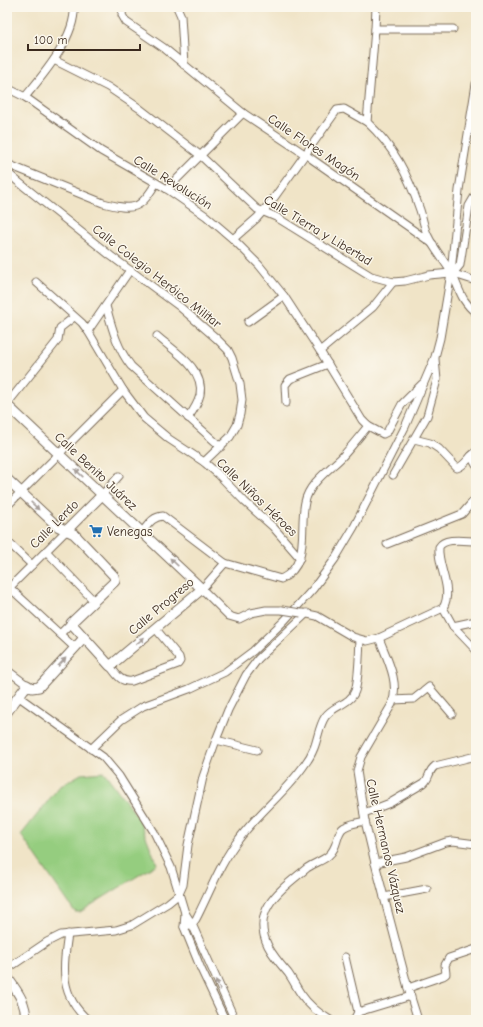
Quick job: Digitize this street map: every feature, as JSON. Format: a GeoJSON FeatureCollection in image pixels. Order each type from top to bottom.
{"type":"FeatureCollection","features":[{"type":"Feature","properties":{"kind":"street"},"geometry":{"type":"LineString","coordinates":[[25,97],[54,60],[70,29],[74,16],[74,7]]}},
{"type":"Feature","properties":{"kind":"street","name":"Calle Flores Magón"},"geometry":{"type":"LineString","coordinates":[[123,7],[122,15],[124,19],[164,48],[243,113],[433,244]]}},
{"type":"Feature","properties":{"kind":"street"},"geometry":{"type":"LineString","coordinates":[[177,7],[181,16],[184,65]]}},
{"type":"Feature","properties":{"kind":"street"},"geometry":{"type":"LineString","coordinates":[[367,122],[376,7]]}},
{"type":"Feature","properties":{"kind":"street"},"geometry":{"type":"LineString","coordinates":[[375,29],[453,29]]}},
{"type":"Feature","properties":{"kind":"street","name":"Calle Tierra y Libertad"},"geometry":{"type":"LineString","coordinates":[[54,60],[108,87],[139,108],[201,156],[252,205],[276,217],[365,272],[383,280],[393,282]]}},
{"type":"Feature","properties":{"kind":"street"},"geometry":{"type":"LineString","coordinates":[[91,749],[121,720],[143,706],[190,689],[225,672],[253,651],[290,615],[313,589],[335,559],[354,527],[388,460],[425,382],[435,357],[440,338],[451,273],[459,190],[476,84]]}},
{"type":"Feature","properties":{"kind":"street","name":"Calle Revolución"},"geometry":{"type":"LineString","coordinates":[[7,88],[25,97],[101,151],[167,189],[206,216],[233,239],[259,265],[284,296],[362,420],[368,426]]}},
{"type":"Feature","properties":{"kind":"street"},"geometry":{"type":"LineString","coordinates":[[233,239],[263,211],[306,155],[337,110],[344,109],[367,122],[389,145],[401,164],[433,244],[451,273],[460,295],[465,303],[476,313]]}},
{"type":"Feature","properties":{"kind":"street"},"geometry":{"type":"LineString","coordinates":[[167,189],[243,113]]}},
{"type":"Feature","properties":{"kind":"street"},"geometry":{"type":"LineString","coordinates":[[7,164],[103,203],[119,207],[128,208],[142,203],[147,198],[156,183]]}},
{"type":"Feature","properties":{"kind":"street","name":"Calle Colegio Heróico Militar"},"geometry":{"type":"LineString","coordinates":[[7,172],[130,270],[180,307],[228,350],[240,384],[242,400],[240,414],[237,425],[230,437],[204,462]]}},
{"type":"Feature","properties":{"kind":"street"},"geometry":{"type":"LineString","coordinates":[[451,273],[460,265],[469,206],[474,197]]}},
{"type":"Feature","properties":{"kind":"street"},"geometry":{"type":"LineString","coordinates":[[88,331],[130,270]]}},
{"type":"Feature","properties":{"kind":"street"},"geometry":{"type":"LineString","coordinates":[[320,351],[373,307],[393,282],[405,281],[429,275],[451,273],[476,281]]}},
{"type":"Feature","properties":{"kind":"street","name":"Calle Niños Héroes"},"geometry":{"type":"LineString","coordinates":[[36,282],[88,331],[136,409],[158,430],[204,462],[218,474],[245,502],[273,527],[300,558]]}},
{"type":"Feature","properties":{"kind":"street"},"geometry":{"type":"LineString","coordinates":[[248,322],[284,296]]}},
{"type":"Feature","properties":{"kind":"street"},"geometry":{"type":"LineString","coordinates":[[106,306],[116,340],[125,358],[138,373],[221,447]]}},
{"type":"Feature","properties":{"kind":"street"},"geometry":{"type":"LineString","coordinates":[[7,405],[58,340],[60,328],[74,317]]}},
{"type":"Feature","properties":{"kind":"street"},"geometry":{"type":"LineString","coordinates":[[157,336],[190,365],[198,378],[200,395],[196,406],[188,418]]}},
{"type":"Feature","properties":{"kind":"street"},"geometry":{"type":"LineString","coordinates":[[393,475],[427,416],[436,380],[435,357]]}},
{"type":"Feature","properties":{"kind":"street"},"geometry":{"type":"LineString","coordinates":[[286,403],[285,386],[290,379],[328,364]]}},
{"type":"Feature","properties":{"kind":"street"},"geometry":{"type":"LineString","coordinates":[[142,532],[152,520],[163,516],[226,563],[281,579],[291,573],[300,558],[304,511],[307,496],[315,484],[351,447],[368,426],[383,434],[387,432],[402,404],[425,382]]}},
{"type":"Feature","properties":{"kind":"street"},"geometry":{"type":"LineString","coordinates":[[7,506],[123,390]]}},
{"type":"Feature","properties":{"kind":"street","name":"Calle Benito Juárez"},"geometry":{"type":"LineString","coordinates":[[7,405],[230,616],[239,619],[251,613],[266,610],[282,610],[304,613],[317,616],[360,640]]}},
{"type":"Feature","properties":{"kind":"street"},"geometry":{"type":"LineString","coordinates":[[414,439],[430,443],[439,449],[457,468],[462,466],[473,454]]}},
{"type":"Feature","properties":{"kind":"street"},"geometry":{"type":"LineString","coordinates":[[473,454],[476,465]]}},
{"type":"Feature","properties":{"kind":"street","name":"Calle Lerdo"},"geometry":{"type":"LineString","coordinates":[[8,589],[119,476]]}},
{"type":"Feature","properties":{"kind":"street"},"geometry":{"type":"LineString","coordinates":[[7,479],[57,526],[74,534],[114,576],[115,581],[60,634]]}},
{"type":"Feature","properties":{"kind":"street"},"geometry":{"type":"LineString","coordinates":[[387,544],[458,516],[466,510],[476,498]]}},
{"type":"Feature","properties":{"kind":"street"},"geometry":{"type":"LineString","coordinates":[[7,541],[32,565]]}},
{"type":"Feature","properties":{"kind":"street"},"geometry":{"type":"LineString","coordinates":[[184,927],[192,924],[200,912],[224,860],[238,840],[252,822],[288,786],[306,763],[314,748],[323,721],[327,714],[332,709],[351,698],[354,692],[360,640],[367,641],[379,638],[443,608],[447,598],[438,551],[439,547],[441,543],[447,541],[476,541]]}},
{"type":"Feature","properties":{"kind":"street"},"geometry":{"type":"LineString","coordinates":[[46,551],[94,601]]}},
{"type":"Feature","properties":{"kind":"street","name":"Calle Progreso"},"geometry":{"type":"LineString","coordinates":[[110,666],[202,589],[226,563]]}},
{"type":"Feature","properties":{"kind":"street"},"geometry":{"type":"LineString","coordinates":[[8,589],[75,648]]}},
{"type":"Feature","properties":{"kind":"street"},"geometry":{"type":"LineString","coordinates":[[443,608],[454,626],[476,650]]}},
{"type":"Feature","properties":{"kind":"street"},"geometry":{"type":"LineString","coordinates":[[7,969],[54,938],[68,934],[123,928],[140,921],[179,894],[183,885],[188,845],[203,777],[228,710],[246,675],[258,659],[304,613]]}},
{"type":"Feature","properties":{"kind":"street"},"geometry":{"type":"LineString","coordinates":[[454,626],[476,621]]}},
{"type":"Feature","properties":{"kind":"street"},"geometry":{"type":"LineString","coordinates":[[71,623],[123,680],[127,682],[176,666],[180,661],[179,657],[155,628]]}},
{"type":"Feature","properties":{"kind":"street"},"geometry":{"type":"LineString","coordinates":[[7,670],[32,688],[40,687],[84,638]]}},
{"type":"Feature","properties":{"kind":"street","name":"Calle Hermanos Vázquez"},"geometry":{"type":"LineString","coordinates":[[379,638],[396,690],[393,700],[358,765],[357,771],[364,817],[375,863],[418,1020]]}},
{"type":"Feature","properties":{"kind":"street"},"geometry":{"type":"LineString","coordinates":[[7,712],[27,685]]}},
{"type":"Feature","properties":{"kind":"street"},"geometry":{"type":"LineString","coordinates":[[393,700],[414,699],[430,687],[452,714]]}},
{"type":"Feature","properties":{"kind":"street"},"geometry":{"type":"LineString","coordinates":[[19,697],[103,757],[135,801],[154,832],[171,868],[185,913],[192,924],[235,1020]]}},
{"type":"Feature","properties":{"kind":"street"},"geometry":{"type":"LineString","coordinates":[[216,740],[257,750]]}},
{"type":"Feature","properties":{"kind":"street"},"geometry":{"type":"LineString","coordinates":[[330,1020],[317,1013],[308,1004],[268,946],[263,930],[263,918],[267,907],[276,895],[308,868],[328,856],[332,851],[342,829],[424,783],[427,780],[431,769],[435,766],[476,756]]}},
{"type":"Feature","properties":{"kind":"street"},"geometry":{"type":"LineString","coordinates":[[375,863],[406,857],[446,842],[453,841],[476,844]]}},
{"type":"Feature","properties":{"kind":"street"},"geometry":{"type":"LineString","coordinates":[[384,897],[427,889]]}},
{"type":"Feature","properties":{"kind":"street"},"geometry":{"type":"LineString","coordinates":[[185,913],[184,927],[201,969],[225,1020]]}},
{"type":"Feature","properties":{"kind":"street"},"geometry":{"type":"LineString","coordinates":[[68,934],[64,958],[68,993],[75,1008],[88,1020]]}},
{"type":"Feature","properties":{"kind":"street"},"geometry":{"type":"LineString","coordinates":[[408,988],[443,976],[446,974],[445,965],[449,958],[476,949]]}},
{"type":"Feature","properties":{"kind":"street"},"geometry":{"type":"LineString","coordinates":[[345,957],[358,1012],[354,1020]]}},
{"type":"Feature","properties":{"kind":"street"},"geometry":{"type":"LineString","coordinates":[[7,977],[22,999],[26,1012],[26,1020]]}},
{"type":"Feature","properties":{"kind":"street"},"geometry":{"type":"LineString","coordinates":[[358,1012],[411,996]]}},
{"type":"Feature","properties":{"kind":"green space"},"geometry":{"type":"Polygon","coordinates":[[[104,772],[139,819],[157,864],[80,912],[75,912],[21,835],[59,787],[81,774],[104,772]]]}},
{"type":"Feature","properties":{"kind":"place","name":"Venegas"},"geometry":{"type":"Point","coordinates":[96,531]}}]}
